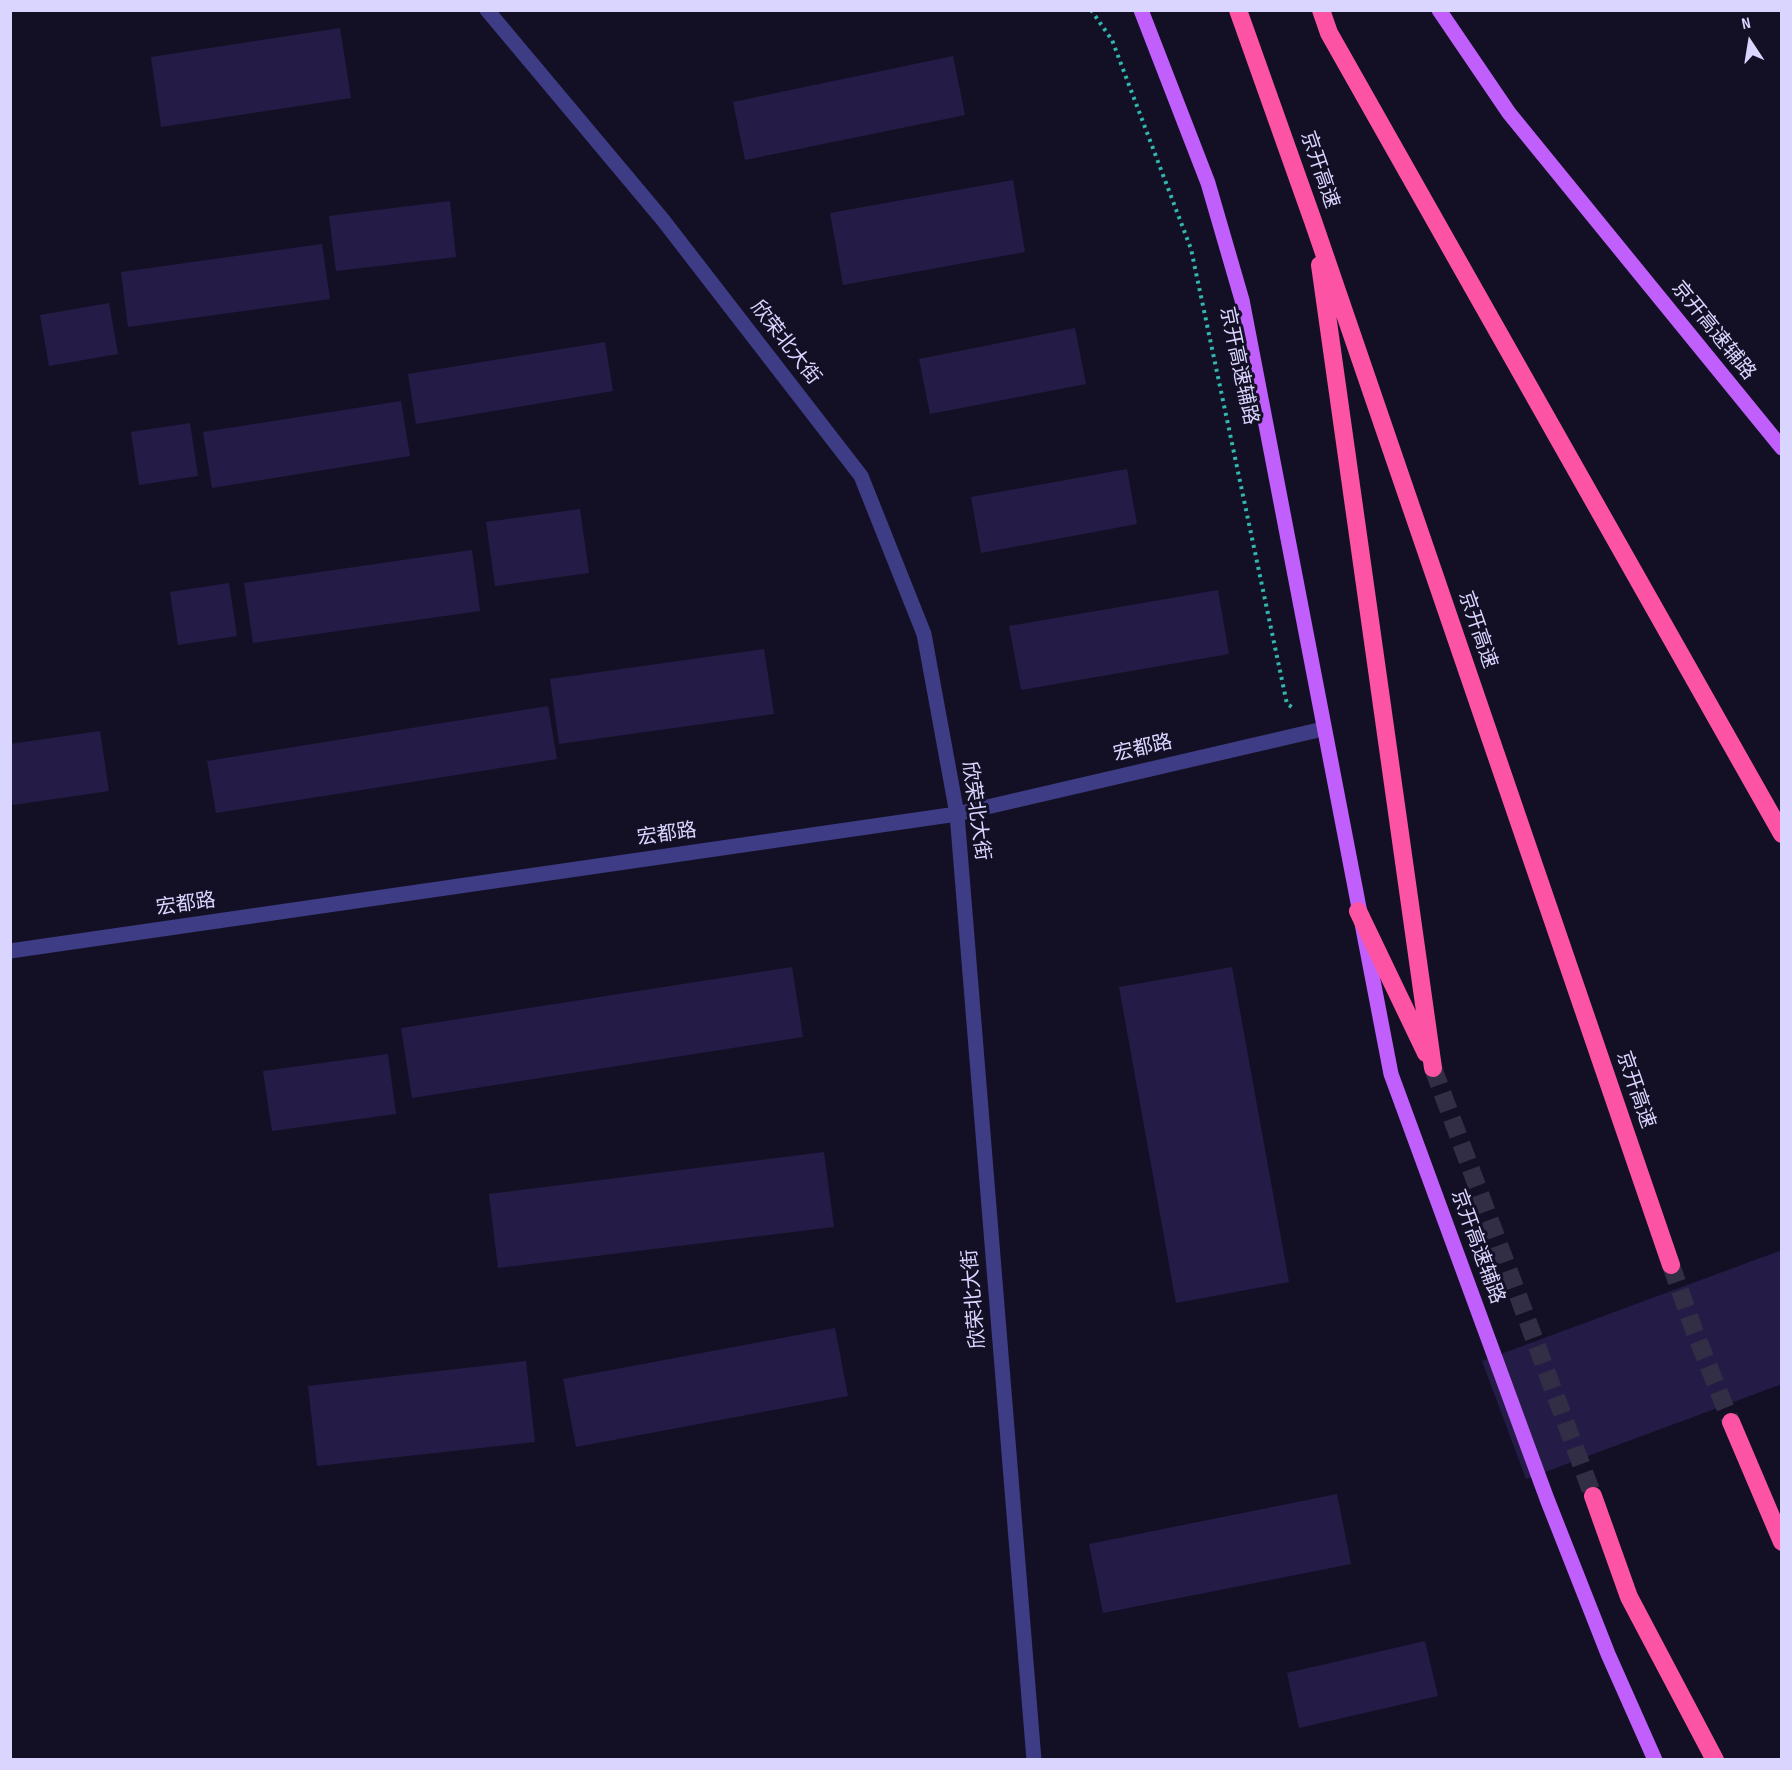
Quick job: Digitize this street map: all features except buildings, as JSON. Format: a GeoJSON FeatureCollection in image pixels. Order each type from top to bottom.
{"type":"FeatureCollection","features":[{"type":"Feature","properties":{"kind":"highway","name":"京开高速"},"geometry":{"type":"LineString","coordinates":[[1238,10],[1313,221],[1671,1265]]}},
{"type":"Feature","properties":{"kind":"highway"},"geometry":{"type":"LineString","coordinates":[[1321,10],[1329,33],[1782,834]]}},
{"type":"Feature","properties":{"kind":"highway"},"geometry":{"type":"LineString","coordinates":[[1313,221],[1433,1068],[1358,911]]}},
{"type":"Feature","properties":{"kind":"highway"},"geometry":{"type":"LineString","coordinates":[[1731,1422],[1782,1542]]}},
{"type":"Feature","properties":{"kind":"highway"},"geometry":{"type":"LineString","coordinates":[[1593,1496],[1629,1597],[1715,1760]]}},
{"type":"Feature","properties":{"kind":"main road","name":"京开高速辅路"},"geometry":{"type":"LineString","coordinates":[[1141,10],[1208,183],[1242,300],[1391,1074],[1547,1499],[1608,1654],[1654,1760]]}},
{"type":"Feature","properties":{"kind":"main road","name":"京开高速辅路"},"geometry":{"type":"LineString","coordinates":[[1439,10],[1509,113],[1782,448]]}},
{"type":"Feature","properties":{"kind":"street","name":"欣荣北大街"},"geometry":{"type":"LineString","coordinates":[[487,10],[663,220],[861,476],[924,634],[957,814],[1034,1760]]}},
{"type":"Feature","properties":{"kind":"street","name":"宏都路"},"geometry":{"type":"LineString","coordinates":[[10,951],[957,814],[1323,729]]}},
{"type":"Feature","properties":{"kind":"path","name":"京开高速辅路"},"geometry":{"type":"LineString","coordinates":[[1091,10],[1112,40],[1191,249],[1287,704],[1323,729]]}},
{"type":"Feature","properties":{"kind":"tunnel"},"geometry":{"type":"LineString","coordinates":[[1433,1068],[1593,1496]]}},
{"type":"Feature","properties":{"kind":"tunnel"},"geometry":{"type":"LineString","coordinates":[[1671,1265],[1731,1422]]}}]}
